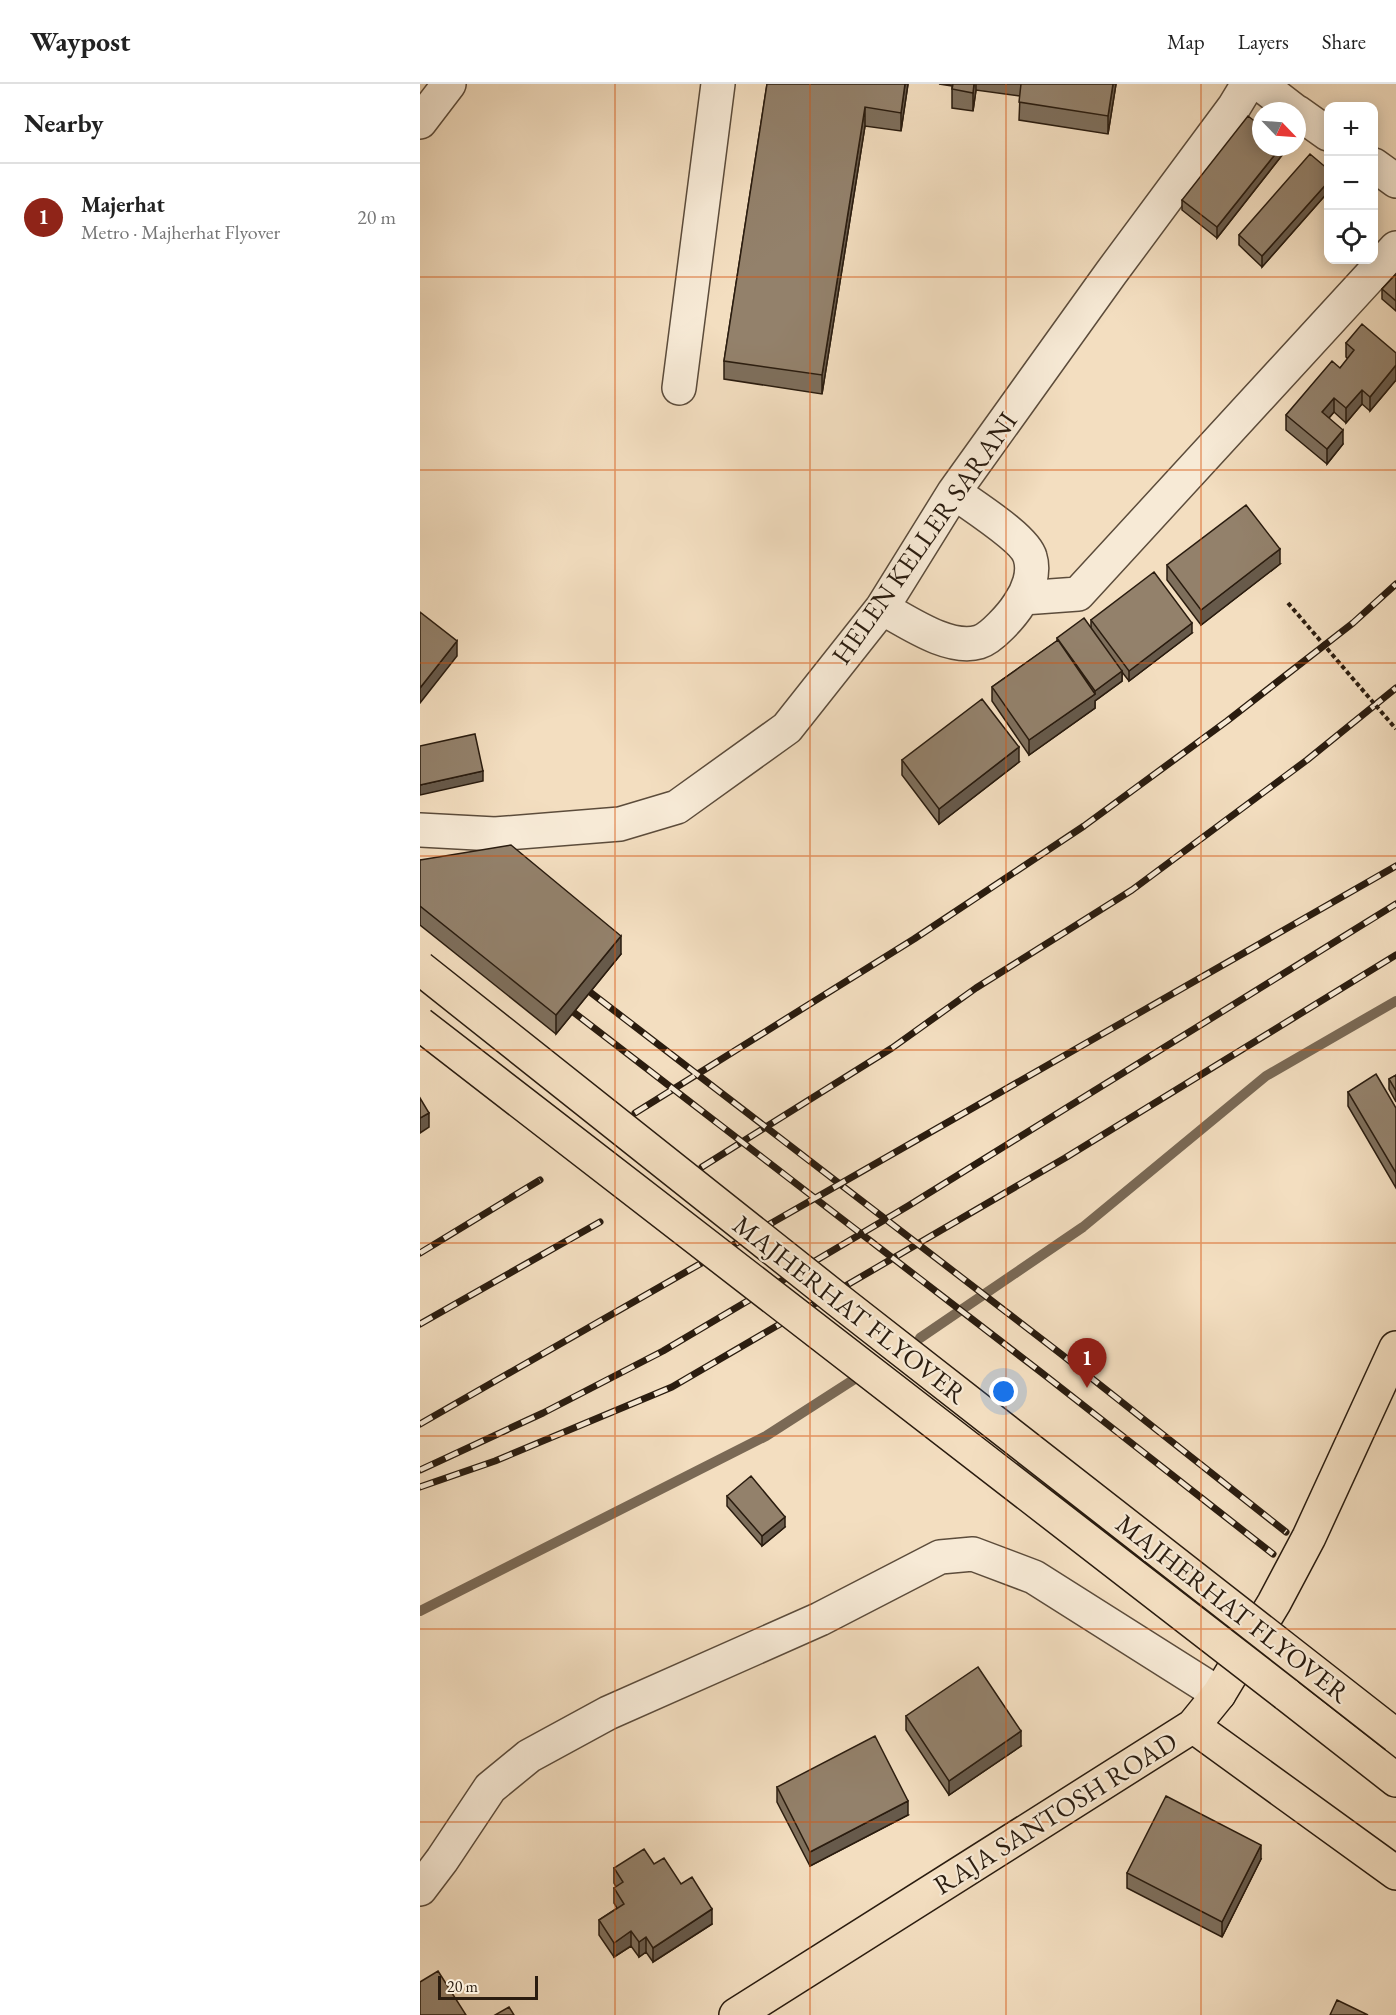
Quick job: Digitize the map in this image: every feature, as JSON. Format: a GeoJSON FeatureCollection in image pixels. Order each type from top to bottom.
{"type":"FeatureCollection","features":[{"type":"Feature","properties":{"kind":"main road","name":"MAJHERHAT FLYOVER"},"geometry":{"type":"LineString","coordinates":[[420,968],[838,1300],[1396,1736]]}},
{"type":"Feature","properties":{"kind":"main road","name":"MAJHERHAT FLYOVER"},"geometry":{"type":"LineString","coordinates":[[420,1024],[853,1357],[1396,1780]]}},
{"type":"Feature","properties":{"kind":"main road"},"geometry":{"type":"LineString","coordinates":[[1193,1726],[1219,1694],[1274,1603],[1309,1537],[1396,1348]]}},
{"type":"Feature","properties":{"kind":"main road","name":"RAJA SANTOSH ROAD"},"geometry":{"type":"LineString","coordinates":[[736,2015],[1193,1726],[1396,1873]]}},
{"type":"Feature","properties":{"kind":"street"},"geometry":{"type":"LineString","coordinates":[[420,122],[449,84]]}},
{"type":"Feature","properties":{"kind":"street"},"geometry":{"type":"LineString","coordinates":[[680,387],[718,84]]}},
{"type":"Feature","properties":{"kind":"street","name":"HELEN KELLER SARANI"},"geometry":{"type":"LineString","coordinates":[[420,830],[495,834],[620,824],[677,807],[787,728],[882,609],[954,492],[1111,273],[1234,107],[1248,84]]}},
{"type":"Feature","properties":{"kind":"street"},"geometry":{"type":"LineString","coordinates":[[1260,84],[1283,102]]}},
{"type":"Feature","properties":{"kind":"street"},"geometry":{"type":"LineString","coordinates":[[1306,119],[1324,131]]}},
{"type":"Feature","properties":{"kind":"street"},"geometry":{"type":"LineString","coordinates":[[1378,168],[1396,181]]}},
{"type":"Feature","properties":{"kind":"street"},"geometry":{"type":"LineString","coordinates":[[1023,598],[1078,594],[1396,248]]}},
{"type":"Feature","properties":{"kind":"street"},"geometry":{"type":"LineString","coordinates":[[882,609],[950,643],[980,642],[1009,620],[1023,598],[1031,579],[1030,557],[1022,543],[954,492]]}},
{"type":"Feature","properties":{"kind":"street"},"geometry":{"type":"LineString","coordinates":[[420,1889],[490,1788],[529,1756],[608,1713],[819,1619],[940,1557],[973,1554],[1034,1577],[1219,1694]]}},
{"type":"Feature","properties":{"kind":"path"},"geometry":{"type":"LineString","coordinates":[[1288,603],[1396,729]]}},
{"type":"Feature","properties":{"kind":"building"},"geometry":{"type":"Polygon","coordinates":[[[767,84],[905,84],[901,113],[865,107],[822,375],[724,361],[767,84]]]}},
{"type":"Feature","properties":{"kind":"building"},"geometry":{"type":"Polygon","coordinates":[[[953,84],[974,84],[973,93],[952,89],[953,84]]]}},
{"type":"Feature","properties":{"kind":"building"},"geometry":{"type":"Polygon","coordinates":[[[1021,84],[1113,84],[1108,116],[1019,102],[1021,84]]]}},
{"type":"Feature","properties":{"kind":"building"},"geometry":{"type":"Polygon","coordinates":[[[1248,116],[1252,119],[1252,156],[1274,156],[1217,227],[1182,200],[1248,116]]]}},
{"type":"Feature","properties":{"kind":"building"},"geometry":{"type":"Polygon","coordinates":[[[1310,154],[1324,166],[1324,187],[1262,256],[1239,235],[1310,154]]]}},
{"type":"Feature","properties":{"kind":"building"},"geometry":{"type":"Polygon","coordinates":[[[1396,274],[1396,301],[1382,289],[1396,274]]]}},
{"type":"Feature","properties":{"kind":"building"},"geometry":{"type":"Polygon","coordinates":[[[1362,324],[1396,353],[1396,365],[1370,397],[1362,390],[1346,408],[1334,398],[1322,412],[1343,430],[1327,449],[1286,415],[1332,361],[1340,368],[1354,350],[1346,343],[1362,324]]]}},
{"type":"Feature","properties":{"kind":"building"},"geometry":{"type":"Polygon","coordinates":[[[1246,505],[1280,549],[1201,610],[1167,565],[1246,505]]]}},
{"type":"Feature","properties":{"kind":"building"},"geometry":{"type":"Polygon","coordinates":[[[1154,572],[1192,623],[1129,671],[1091,620],[1154,572]]]}},
{"type":"Feature","properties":{"kind":"building"},"geometry":{"type":"Polygon","coordinates":[[[420,612],[457,641],[420,688],[420,612]]]}},
{"type":"Feature","properties":{"kind":"building"},"geometry":{"type":"Polygon","coordinates":[[[1084,618],[1122,671],[1095,691],[1057,638],[1084,618]]]}},
{"type":"Feature","properties":{"kind":"building"},"geometry":{"type":"Polygon","coordinates":[[[1058,640],[1095,694],[1029,740],[992,687],[1058,640]]]}},
{"type":"Feature","properties":{"kind":"building"},"geometry":{"type":"Polygon","coordinates":[[[982,699],[1019,747],[939,809],[902,760],[982,699]]]}},
{"type":"Feature","properties":{"kind":"building"},"geometry":{"type":"Polygon","coordinates":[[[475,734],[483,771],[420,785],[420,746],[475,734]]]}},
{"type":"Feature","properties":{"kind":"building"},"geometry":{"type":"Polygon","coordinates":[[[511,845],[621,936],[556,1015],[420,906],[420,860],[511,845]]]}},
{"type":"Feature","properties":{"kind":"building"},"geometry":{"type":"Polygon","coordinates":[[[1376,1074],[1396,1108],[1396,1173],[1348,1092],[1376,1074]]]}},
{"type":"Feature","properties":{"kind":"building"},"geometry":{"type":"Polygon","coordinates":[[[1396,1075],[1396,1091],[1389,1079],[1396,1075]]]}},
{"type":"Feature","properties":{"kind":"building"},"geometry":{"type":"Polygon","coordinates":[[[420,1098],[429,1113],[420,1118],[420,1098]]]}},
{"type":"Feature","properties":{"kind":"building"},"geometry":{"type":"Polygon","coordinates":[[[751,1476],[785,1517],[762,1536],[727,1496],[751,1476]]]}},
{"type":"Feature","properties":{"kind":"building"},"geometry":{"type":"Polygon","coordinates":[[[978,1667],[1021,1731],[949,1781],[906,1716],[978,1667]]]}},
{"type":"Feature","properties":{"kind":"building"},"geometry":{"type":"Polygon","coordinates":[[[875,1736],[908,1801],[810,1852],[777,1787],[875,1736]]]}},
{"type":"Feature","properties":{"kind":"building"},"geometry":{"type":"Polygon","coordinates":[[[1166,1796],[1261,1845],[1222,1922],[1127,1873],[1166,1796]]]}},
{"type":"Feature","properties":{"kind":"building"},"geometry":{"type":"Polygon","coordinates":[[[644,1849],[654,1864],[664,1858],[681,1884],[692,1877],[712,1909],[653,1948],[646,1937],[639,1942],[631,1931],[614,1943],[599,1920],[624,1904],[614,1888],[623,1882],[614,1868],[644,1849]]]}},
{"type":"Feature","properties":{"kind":"building"},"geometry":{"type":"Polygon","coordinates":[[[438,1971],[466,2015],[420,2015],[420,1982],[438,1971]]]}},
{"type":"Feature","properties":{"kind":"building"},"geometry":{"type":"Polygon","coordinates":[[[1337,2000],[1368,2015],[1330,2015],[1337,2000]]]}},
{"type":"Feature","properties":{"kind":"building"},"geometry":{"type":"Polygon","coordinates":[[[509,2007],[514,2015],[495,2015],[509,2007]]]}},
{"type":"Feature","properties":{"kind":"waterway"},"geometry":{"type":"LineString","coordinates":[[920,1338],[1083,1227],[1266,1076],[1396,1001]]}},
{"type":"Feature","properties":{"kind":"waterway"},"geometry":{"type":"LineString","coordinates":[[420,1611],[766,1436],[864,1373]]}},
{"type":"Feature","properties":{"kind":"railway"},"geometry":{"type":"LineString","coordinates":[[635,1113],[914,939],[1084,826],[1227,721],[1353,623],[1396,584]]}},
{"type":"Feature","properties":{"kind":"railway"},"geometry":{"type":"LineString","coordinates":[[702,1167],[892,1048],[976,988],[1132,890],[1307,760],[1396,688]]}},
{"type":"Feature","properties":{"kind":"railway"},"geometry":{"type":"LineString","coordinates":[[420,1424],[1396,866]]}},
{"type":"Feature","properties":{"kind":"railway"},"geometry":{"type":"LineString","coordinates":[[420,1470],[543,1413],[663,1351],[908,1206],[1396,904]]}},
{"type":"Feature","properties":{"kind":"railway"},"geometry":{"type":"LineString","coordinates":[[420,1487],[495,1461],[672,1387],[1065,1158],[1396,955]]}},
{"type":"Feature","properties":{"kind":"railway"},"geometry":{"type":"LineString","coordinates":[[577,982],[1061,1354],[1286,1532]]}},
{"type":"Feature","properties":{"kind":"railway"},"geometry":{"type":"LineString","coordinates":[[559,1001],[1273,1554]]}},
{"type":"Feature","properties":{"kind":"railway"},"geometry":{"type":"LineString","coordinates":[[420,1253],[540,1180]]}},
{"type":"Feature","properties":{"kind":"railway"},"geometry":{"type":"LineString","coordinates":[[420,1324],[600,1222]]}},
{"type":"Feature","properties":{"kind":"place","name":"Majerhat"},"geometry":{"type":"Point","coordinates":[1087,1388]}}]}
